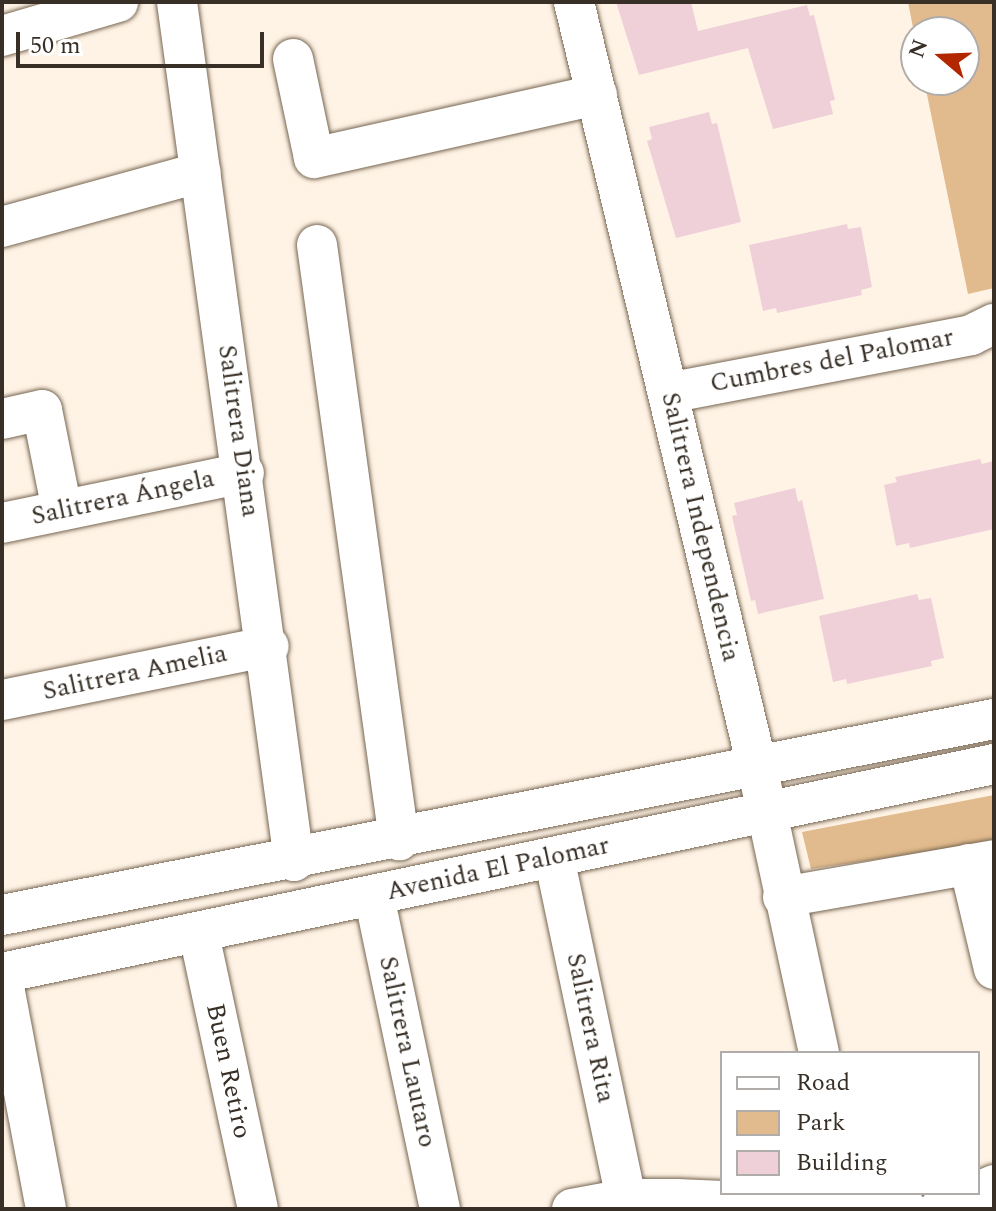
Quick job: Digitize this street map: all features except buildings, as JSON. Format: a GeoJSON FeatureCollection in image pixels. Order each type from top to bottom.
{"type":"FeatureCollection","features":[{"type":"Feature","properties":{"kind":"street"},"geometry":{"type":"LineString","coordinates":[[2,36],[118,2]]}},
{"type":"Feature","properties":{"kind":"street","name":"Salitrera Diana"},"geometry":{"type":"LineString","coordinates":[[177,2],[269,646],[294,861]]}},
{"type":"Feature","properties":{"kind":"street","name":"Salitrera Independencia"},"geometry":{"type":"LineString","coordinates":[[574,2],[757,766],[819,1051]]}},
{"type":"Feature","properties":{"kind":"street"},"geometry":{"type":"LineString","coordinates":[[293,59],[314,158],[597,95]]}},
{"type":"Feature","properties":{"kind":"street"},"geometry":{"type":"LineString","coordinates":[[2,227],[201,172]]}},
{"type":"Feature","properties":{"kind":"street"},"geometry":{"type":"LineString","coordinates":[[317,245],[399,840]]}},
{"type":"Feature","properties":{"kind":"street","name":"Cumbres del Palomar"},"geometry":{"type":"LineString","coordinates":[[668,393],[971,335],[994,324]]}},
{"type":"Feature","properties":{"kind":"street"},"geometry":{"type":"LineString","coordinates":[[2,419],[42,410],[62,510]]}},
{"type":"Feature","properties":{"kind":"street","name":"Salitrera Ángela"},"geometry":{"type":"LineString","coordinates":[[2,523],[244,473]]}},
{"type":"Feature","properties":{"kind":"street","name":"Salitrera Amelia"},"geometry":{"type":"LineString","coordinates":[[2,700],[269,646]]}},
{"type":"Feature","properties":{"kind":"street","name":"Avenida El Palomar"},"geometry":{"type":"LineString","coordinates":[[2,915],[294,861],[994,719]]}},
{"type":"Feature","properties":{"kind":"street","name":"Avenida El Palomar"},"geometry":{"type":"LineString","coordinates":[[2,974],[994,764]]}},
{"type":"Feature","properties":{"kind":"street","name":"Salitrera Rita"},"geometry":{"type":"LineString","coordinates":[[554,857],[626,1199]]}},
{"type":"Feature","properties":{"kind":"street"},"geometry":{"type":"LineString","coordinates":[[783,897],[982,862],[994,969]]}},
{"type":"Feature","properties":{"kind":"street","name":"Salitrera Lautaro"},"geometry":{"type":"LineString","coordinates":[[374,896],[440,1209]]}},
{"type":"Feature","properties":{"kind":"street","name":"Buen Retiro"},"geometry":{"type":"LineString","coordinates":[[199,934],[258,1209]]}},
{"type":"Feature","properties":{"kind":"street"},"geometry":{"type":"LineString","coordinates":[[2,974],[46,1209]]}},
{"type":"Feature","properties":{"kind":"street"},"geometry":{"type":"LineString","coordinates":[[939,1209],[971,1195]]}},
{"type":"Feature","properties":{"kind":"street"},"geometry":{"type":"LineString","coordinates":[[572,1209],[626,1199],[854,1203],[907,1209]]}},
{"type":"Feature","properties":{"kind":"green space"},"geometry":{"type":"Polygon","coordinates":[[[908,2],[994,2],[994,288],[968,294],[927,96],[980,96],[980,16],[911,16],[908,2]]]}},
{"type":"Feature","properties":{"kind":"green space"},"geometry":{"type":"Polygon","coordinates":[[[994,795],[994,842],[811,869],[802,832],[994,795]]]}}]}
